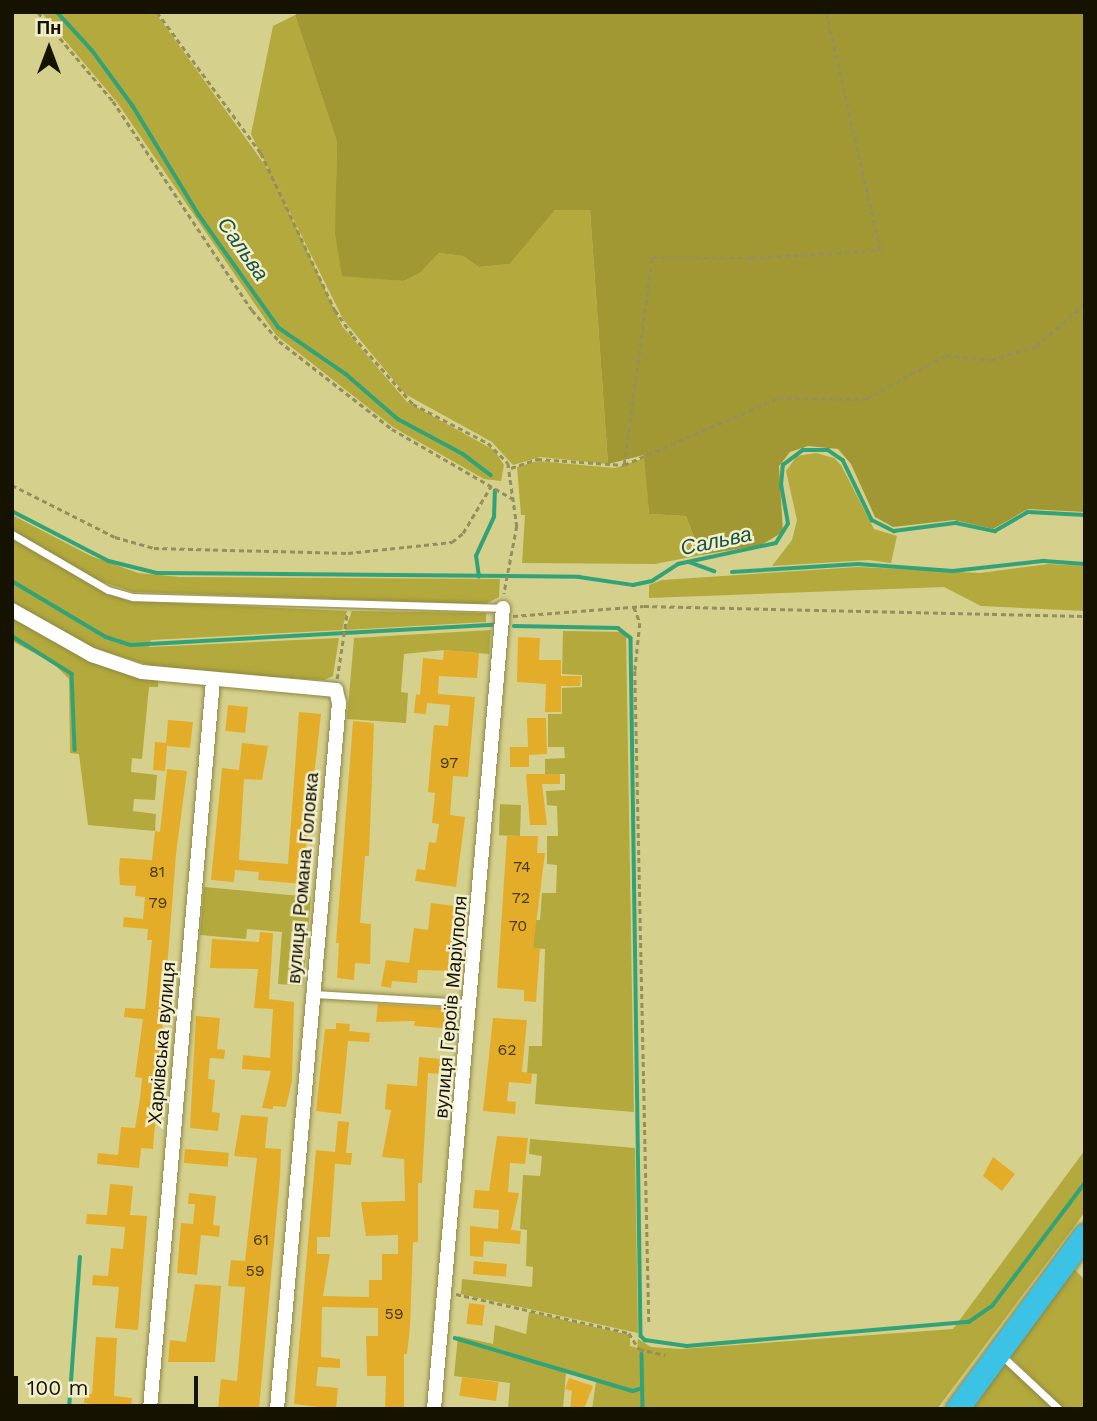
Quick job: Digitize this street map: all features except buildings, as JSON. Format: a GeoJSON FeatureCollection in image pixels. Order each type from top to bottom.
{"type":"FeatureCollection","features":[{"type":"Feature","properties":{"kind":"highway"},"geometry":{"type":"LineString","coordinates":[[957,1409],[1085,1235]]}},
{"type":"Feature","properties":{"kind":"street"},"geometry":{"type":"LineString","coordinates":[[12,610],[92,655],[132,669],[213,680],[336,690]]}},
{"type":"Feature","properties":{"kind":"street","name":"вулиця Героїв Маріуполя"},"geometry":{"type":"LineString","coordinates":[[434,1409],[472,1003],[503,612]]}},
{"type":"Feature","properties":{"kind":"street","name":"Харківська вулиця"},"geometry":{"type":"LineString","coordinates":[[150,1409],[213,680]]}},
{"type":"Feature","properties":{"kind":"street","name":"вулиця Романа Головка"},"geometry":{"type":"LineString","coordinates":[[277,1409],[339,703],[336,690]]}},
{"type":"Feature","properties":{"kind":"lane"},"geometry":{"type":"LineString","coordinates":[[12,534],[122,595],[200,603],[503,612]]}},
{"type":"Feature","properties":{"kind":"lane"},"geometry":{"type":"LineString","coordinates":[[312,994],[472,1003]]}},
{"type":"Feature","properties":{"kind":"lane"},"geometry":{"type":"LineString","coordinates":[[998,1353],[1059,1409]]}},
{"type":"Feature","properties":{"kind":"path"},"geometry":{"type":"LineString","coordinates":[[38,12],[113,101],[252,310],[279,341],[393,429],[515,500]]}},
{"type":"Feature","properties":{"kind":"path"},"geometry":{"type":"LineString","coordinates":[[157,12],[266,161],[346,328],[404,397],[488,443],[511,468],[517,526],[505,581]]}},
{"type":"Feature","properties":{"kind":"path"},"geometry":{"type":"LineString","coordinates":[[624,465],[652,258],[751,258],[880,250],[827,12]]}},
{"type":"Feature","properties":{"kind":"path"},"geometry":{"type":"LineString","coordinates":[[511,468],[537,459],[624,465],[778,398],[866,399],[946,355],[991,360],[1036,346],[1085,304]]}},
{"type":"Feature","properties":{"kind":"path"},"geometry":{"type":"LineString","coordinates":[[12,485],[115,537],[154,548],[348,553],[452,542],[463,533],[491,486]]}},
{"type":"Feature","properties":{"kind":"path"},"geometry":{"type":"LineString","coordinates":[[336,690],[344,625],[350,606]]}},
{"type":"Feature","properties":{"kind":"path"},"geometry":{"type":"LineString","coordinates":[[503,612],[634,607],[1085,616]]}},
{"type":"Feature","properties":{"kind":"path"},"geometry":{"type":"LineString","coordinates":[[634,607],[640,623],[635,671],[649,1322]]}},
{"type":"Feature","properties":{"kind":"path"},"geometry":{"type":"LineString","coordinates":[[445,1292],[629,1332],[639,1349],[665,1355]]}},
{"type":"Feature","properties":{"kind":"shaded area"},"geometry":{"type":"Polygon","coordinates":[[[41,12],[155,12],[272,175],[342,326],[407,402],[494,450],[504,465],[501,481],[484,479],[393,427],[276,335],[117,102],[41,12]]]}},
{"type":"Feature","properties":{"kind":"shaded area"},"geometry":{"type":"Polygon","coordinates":[[[301,12],[1085,12],[1085,512],[1028,509],[993,529],[954,520],[893,527],[875,517],[851,464],[838,449],[808,446],[790,452],[779,466],[783,532],[761,545],[701,555],[686,516],[649,514],[644,455],[608,464],[590,210],[555,210],[510,264],[479,267],[463,256],[439,253],[420,273],[404,281],[342,276],[335,233],[337,142],[295,15],[301,12]]]}},
{"type":"Feature","properties":{"kind":"shaded area"},"geometry":{"type":"Polygon","coordinates":[[[295,15],[337,142],[336,213],[351,274],[404,281],[420,273],[439,253],[463,256],[479,267],[510,264],[555,210],[590,210],[608,464],[540,457],[513,465],[492,442],[405,394],[343,319],[251,134],[273,26],[295,15]]]}},
{"type":"Feature","properties":{"kind":"shaded area"},"geometry":{"type":"Polygon","coordinates":[[[816,453],[834,458],[841,465],[874,529],[897,536],[891,563],[869,560],[772,566],[792,540],[797,520],[786,471],[797,456],[816,453]]]}},
{"type":"Feature","properties":{"kind":"shaded area"},"geometry":{"type":"Polygon","coordinates":[[[645,458],[649,514],[686,516],[701,555],[655,564],[522,563],[525,515],[521,515],[517,467],[537,461],[615,468],[645,458]]]}},
{"type":"Feature","properties":{"kind":"shaded area"},"geometry":{"type":"Polygon","coordinates":[[[12,515],[91,556],[138,573],[180,577],[500,579],[499,597],[485,604],[133,592],[100,581],[12,530],[12,515]]]}},
{"type":"Feature","properties":{"kind":"shaded area"},"geometry":{"type":"Polygon","coordinates":[[[12,539],[102,591],[128,601],[347,611],[342,630],[151,640],[149,647],[339,638],[333,676],[324,680],[169,671],[92,648],[12,604],[12,539]]]}},
{"type":"Feature","properties":{"kind":"shaded area"},"geometry":{"type":"Polygon","coordinates":[[[1049,564],[1085,566],[1085,611],[981,606],[944,587],[649,598],[649,585],[662,580],[858,567],[980,573],[1049,564]]]}},
{"type":"Feature","properties":{"kind":"shaded area"},"geometry":{"type":"Polygon","coordinates":[[[352,611],[486,613],[486,622],[345,630],[352,611]]]}},
{"type":"Feature","properties":{"kind":"shaded area"},"geometry":{"type":"Polygon","coordinates":[[[12,617],[158,680],[158,687],[149,687],[142,759],[132,758],[131,772],[157,775],[155,800],[134,799],[133,811],[156,814],[155,831],[88,825],[79,754],[70,753],[69,679],[53,663],[12,641],[12,617]]]}},
{"type":"Feature","properties":{"kind":"shaded area"},"geometry":{"type":"Polygon","coordinates":[[[491,630],[489,654],[444,650],[404,654],[401,692],[408,693],[406,723],[347,719],[354,638],[491,630]]]}},
{"type":"Feature","properties":{"kind":"shaded area"},"geometry":{"type":"Polygon","coordinates":[[[563,631],[626,632],[634,1112],[535,1104],[537,1074],[527,1073],[529,1046],[542,1046],[545,949],[533,948],[535,920],[540,920],[542,893],[556,893],[557,865],[547,864],[547,836],[558,836],[557,806],[547,805],[546,791],[565,790],[565,774],[545,774],[545,759],[565,758],[564,747],[548,747],[548,714],[562,714],[562,688],[582,687],[582,675],[562,674],[563,631]]]}},
{"type":"Feature","properties":{"kind":"shaded area"},"geometry":{"type":"Polygon","coordinates":[[[500,804],[521,805],[520,836],[499,835],[500,804]]]}},
{"type":"Feature","properties":{"kind":"shaded area"},"geometry":{"type":"Polygon","coordinates":[[[204,887],[311,897],[303,986],[278,984],[282,932],[247,929],[246,939],[200,935],[204,887]]]}},
{"type":"Feature","properties":{"kind":"shaded area"},"geometry":{"type":"Polygon","coordinates":[[[530,1139],[635,1148],[638,1333],[461,1294],[462,1279],[532,1287],[533,1267],[526,1266],[527,1230],[520,1229],[523,1175],[540,1176],[542,1156],[529,1154],[530,1139]]]}},
{"type":"Feature","properties":{"kind":"shaded area"},"geometry":{"type":"Polygon","coordinates":[[[1085,1150],[1085,1212],[937,1409],[592,1409],[596,1382],[566,1372],[563,1409],[508,1409],[510,1383],[454,1376],[458,1336],[493,1344],[495,1325],[526,1334],[529,1312],[630,1335],[630,1346],[637,1348],[638,1339],[651,1347],[681,1349],[953,1329],[1085,1150]]]}},
{"type":"Feature","properties":{"kind":"shaded area"},"geometry":{"type":"Polygon","coordinates":[[[1074,1269],[1085,1280],[1085,1409],[1064,1409],[1010,1356],[1074,1269]]]}},
{"type":"Feature","properties":{"kind":"shaded area"},"geometry":{"type":"Polygon","coordinates":[[[1005,1362],[1055,1409],[967,1409],[1005,1362]]]}},
{"type":"Feature","properties":{"kind":"waterway","name":"Сальва"},"geometry":{"type":"LineString","coordinates":[[57,12],[92,50],[133,106],[199,215],[279,328],[346,374],[398,419],[463,454],[491,475]]}},
{"type":"Feature","properties":{"kind":"waterway","name":"Сальва"},"geometry":{"type":"LineString","coordinates":[[12,511],[109,561],[157,573],[579,577],[633,585],[652,581],[678,564],[776,543],[788,524],[781,486],[783,465],[803,450],[828,450],[843,460],[872,520],[894,531],[956,523],[995,531],[1028,512],[1085,515]]}},
{"type":"Feature","properties":{"kind":"waterway","name":"Сальва"},"geometry":{"type":"LineString","coordinates":[[479,577],[476,556],[494,517],[495,491]]}},
{"type":"Feature","properties":{"kind":"waterway"},"geometry":{"type":"LineString","coordinates":[[732,572],[858,564],[953,571],[1044,561],[1085,564]]}},
{"type":"Feature","properties":{"kind":"waterway"},"geometry":{"type":"LineString","coordinates":[[689,562],[714,571]]}},
{"type":"Feature","properties":{"kind":"waterway"},"geometry":{"type":"LineString","coordinates":[[12,581],[106,637],[131,645],[493,625]]}},
{"type":"Feature","properties":{"kind":"waterway"},"geometry":{"type":"LineString","coordinates":[[514,626],[618,628],[631,638],[641,1336],[645,1340],[687,1346],[969,1322],[993,1305],[1085,1183]]}},
{"type":"Feature","properties":{"kind":"waterway"},"geometry":{"type":"LineString","coordinates":[[12,636],[72,674],[75,750]]}},
{"type":"Feature","properties":{"kind":"waterway"},"geometry":{"type":"LineString","coordinates":[[69,1409],[80,1257]]}},
{"type":"Feature","properties":{"kind":"waterway"},"geometry":{"type":"LineString","coordinates":[[455,1338],[633,1391],[642,1388]]}},
{"type":"Feature","properties":{"kind":"waterway"},"geometry":{"type":"LineString","coordinates":[[642,1354],[643,1409]]}}]}
